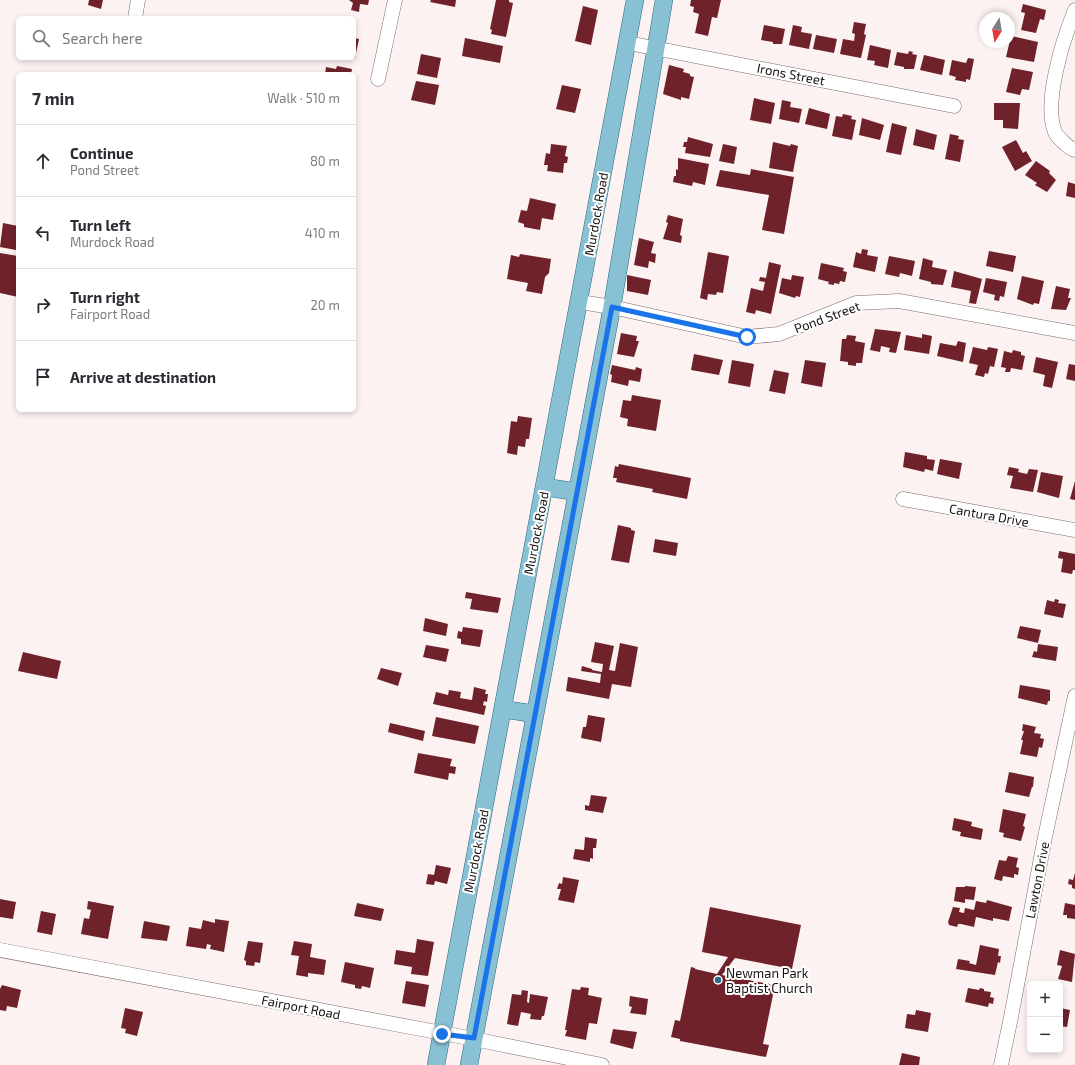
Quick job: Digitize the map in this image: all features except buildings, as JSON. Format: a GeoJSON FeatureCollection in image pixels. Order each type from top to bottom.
{"type":"FeatureCollection","features":[{"type":"Feature","properties":{"kind":"main road","name":"Murdock Road"},"geometry":{"type":"LineString","coordinates":[[436,1065],[580,302],[635,0]]}},
{"type":"Feature","properties":{"kind":"main road"},"geometry":{"type":"LineString","coordinates":[[469,1065],[612,307],[664,0]]}},
{"type":"Feature","properties":{"kind":"main road"},"geometry":{"type":"LineString","coordinates":[[545,487],[577,492]]}},
{"type":"Feature","properties":{"kind":"main road"},"geometry":{"type":"LineString","coordinates":[[503,709],[535,714]]}},
{"type":"Feature","properties":{"kind":"street"},"geometry":{"type":"LineString","coordinates":[[135,16],[138,0]]}},
{"type":"Feature","properties":{"kind":"street"},"geometry":{"type":"LineString","coordinates":[[378,79],[394,0]]}},
{"type":"Feature","properties":{"kind":"street"},"geometry":{"type":"LineString","coordinates":[[1075,10],[1060,54],[1053,92],[1052,110],[1055,133],[1071,149],[1075,150]]}},
{"type":"Feature","properties":{"kind":"street","name":"Irons Street"},"geometry":{"type":"LineString","coordinates":[[628,43],[954,106]]}},
{"type":"Feature","properties":{"kind":"street","name":"Pond Street"},"geometry":{"type":"LineString","coordinates":[[580,302],[612,307],[747,337],[780,334],[856,304],[899,301],[1075,333]]}},
{"type":"Feature","properties":{"kind":"street","name":"Cantura Drive"},"geometry":{"type":"LineString","coordinates":[[903,500],[1075,530]]}},
{"type":"Feature","properties":{"kind":"street","name":"Lawton Drive"},"geometry":{"type":"LineString","coordinates":[[1001,1065],[1045,837],[1075,696]]}},
{"type":"Feature","properties":{"kind":"street","name":"Fairport Road"},"geometry":{"type":"LineString","coordinates":[[0,950],[442,1034],[474,1038],[602,1065]]}},
{"type":"Feature","properties":{"kind":"place","name":"Newman Park Baptist Church"},"geometry":{"type":"Point","coordinates":[718,980]}},
{"type":"Feature","properties":{"kind":"route"},"geometry":{"type":"LineString","coordinates":[[442,1034],[474,1038],[612,307],[747,337]]}}]}
